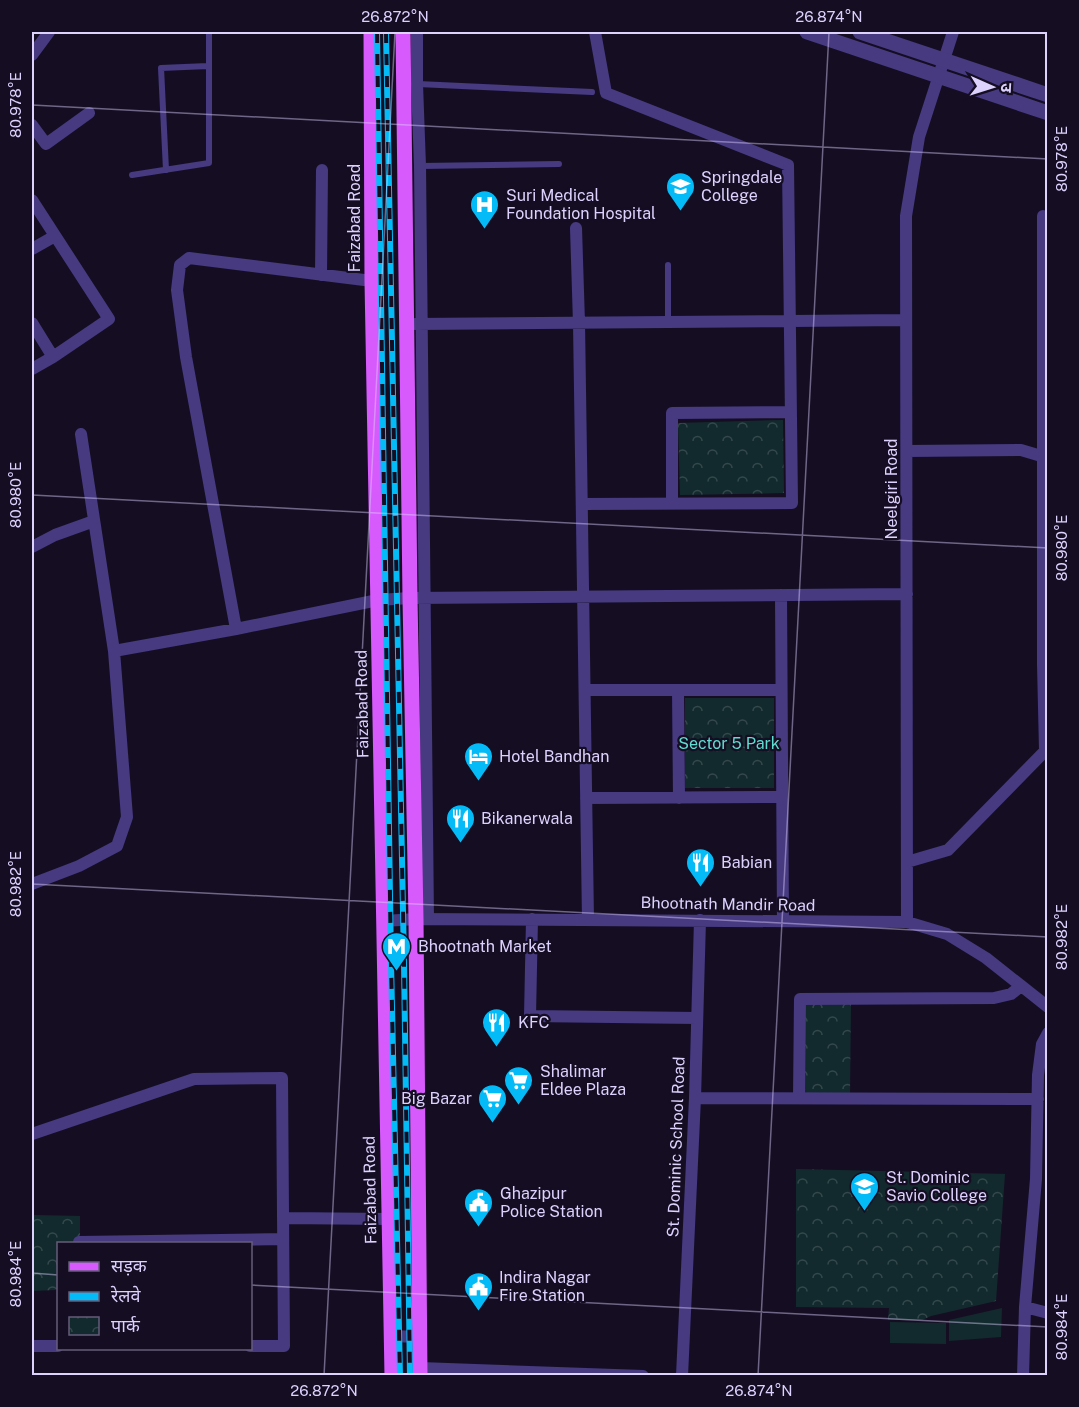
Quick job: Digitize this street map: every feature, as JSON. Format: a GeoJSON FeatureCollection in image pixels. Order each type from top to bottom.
{"type":"FeatureCollection","features":[{"type":"Feature","properties":{"kind":"main road","name":"Faizabad Road"},"geometry":{"type":"LineString","coordinates":[[371,32],[372,281],[392,1376]]}},
{"type":"Feature","properties":{"kind":"main road"},"geometry":{"type":"LineString","coordinates":[[403,32],[414,324],[422,919],[420,1372]]}},
{"type":"Feature","properties":{"kind":"street"},"geometry":{"type":"LineString","coordinates":[[32,55],[49,32]]}},
{"type":"Feature","properties":{"kind":"street"},"geometry":{"type":"LineString","coordinates":[[417,32],[420,166],[414,324],[906,320]]}},
{"type":"Feature","properties":{"kind":"street"},"geometry":{"type":"LineString","coordinates":[[582,504],[792,503],[788,165],[606,93],[595,32]]}},
{"type":"Feature","properties":{"kind":"street"},"geometry":{"type":"LineString","coordinates":[[807,32],[1047,113]]}},
{"type":"Feature","properties":{"kind":"street"},"geometry":{"type":"LineString","coordinates":[[860,32],[1047,95]]}},
{"type":"Feature","properties":{"kind":"street","name":"Neelgiri Road"},"geometry":{"type":"LineString","coordinates":[[908,922],[906,216],[919,137],[953,32]]}},
{"type":"Feature","properties":{"kind":"street"},"geometry":{"type":"LineString","coordinates":[[32,125],[46,144],[89,113]]}},
{"type":"Feature","properties":{"kind":"street"},"geometry":{"type":"LineString","coordinates":[[321,275],[322,170]]}},
{"type":"Feature","properties":{"kind":"street"},"geometry":{"type":"LineString","coordinates":[[32,200],[109,319],[32,369]]}},
{"type":"Feature","properties":{"kind":"street"},"geometry":{"type":"LineString","coordinates":[[907,862],[948,850],[1046,749],[1043,216]]}},
{"type":"Feature","properties":{"kind":"street"},"geometry":{"type":"LineString","coordinates":[[576,228],[588,920]]}},
{"type":"Feature","properties":{"kind":"street"},"geometry":{"type":"LineString","coordinates":[[32,249],[55,236]]}},
{"type":"Feature","properties":{"kind":"street"},"geometry":{"type":"LineString","coordinates":[[236,628],[186,357],[177,290],[180,265],[189,258],[372,281]]}},
{"type":"Feature","properties":{"kind":"street"},"geometry":{"type":"LineString","coordinates":[[32,323],[53,357]]}},
{"type":"Feature","properties":{"kind":"street"},"geometry":{"type":"LineString","coordinates":[[672,503],[672,413],[791,412]]}},
{"type":"Feature","properties":{"kind":"street"},"geometry":{"type":"LineString","coordinates":[[32,884],[79,866],[117,846],[127,817],[114,651],[81,434]]}},
{"type":"Feature","properties":{"kind":"street"},"geometry":{"type":"LineString","coordinates":[[907,452],[1021,450],[1045,457]]}},
{"type":"Feature","properties":{"kind":"street"},"geometry":{"type":"LineString","coordinates":[[32,547],[94,521]]}},
{"type":"Feature","properties":{"kind":"street"},"geometry":{"type":"LineString","coordinates":[[114,651],[378,600],[907,594]]}},
{"type":"Feature","properties":{"kind":"street"},"geometry":{"type":"LineString","coordinates":[[781,595],[783,921]]}},
{"type":"Feature","properties":{"kind":"street"},"geometry":{"type":"LineString","coordinates":[[585,690],[781,690]]}},
{"type":"Feature","properties":{"kind":"street"},"geometry":{"type":"LineString","coordinates":[[678,690],[679,798]]}},
{"type":"Feature","properties":{"kind":"street"},"geometry":{"type":"LineString","coordinates":[[586,798],[782,797]]}},
{"type":"Feature","properties":{"kind":"street"},"geometry":{"type":"LineString","coordinates":[[532,919],[530,1016],[697,1018]]}},
{"type":"Feature","properties":{"kind":"street","name":"Bhootnath Mandir Road"},"geometry":{"type":"LineString","coordinates":[[384,921],[532,919],[908,922],[947,934],[986,958],[1047,1007]]}},
{"type":"Feature","properties":{"kind":"street","name":"St. Dominic School Road"},"geometry":{"type":"LineString","coordinates":[[682,1376],[695,1098],[700,920]]}},
{"type":"Feature","properties":{"kind":"street"},"geometry":{"type":"LineString","coordinates":[[799,1098],[800,999],[994,998],[1011,994],[1021,986]]}},
{"type":"Feature","properties":{"kind":"street"},"geometry":{"type":"LineString","coordinates":[[1023,1376],[1025,1307],[1036,1179],[1038,1075],[1042,1044],[1047,1033]]}},
{"type":"Feature","properties":{"kind":"street"},"geometry":{"type":"LineString","coordinates":[[32,1134],[194,1078],[282,1078],[284,1346],[252,1346]]}},
{"type":"Feature","properties":{"kind":"street"},"geometry":{"type":"LineString","coordinates":[[695,1098],[1038,1099]]}},
{"type":"Feature","properties":{"kind":"street"},"geometry":{"type":"LineString","coordinates":[[1033,1206],[1047,1209]]}},
{"type":"Feature","properties":{"kind":"street"},"geometry":{"type":"LineString","coordinates":[[283,1218],[389,1219]]}},
{"type":"Feature","properties":{"kind":"street"},"geometry":{"type":"LineString","coordinates":[[80,1242],[283,1239]]}},
{"type":"Feature","properties":{"kind":"street"},"geometry":{"type":"LineString","coordinates":[[1025,1307],[1047,1312]]}},
{"type":"Feature","properties":{"kind":"street"},"geometry":{"type":"LineString","coordinates":[[391,1336],[419,1337]]}},
{"type":"Feature","properties":{"kind":"street"},"geometry":{"type":"LineString","coordinates":[[32,1346],[57,1346]]}},
{"type":"Feature","properties":{"kind":"street"},"geometry":{"type":"LineString","coordinates":[[420,1372],[643,1376]]}},
{"type":"Feature","properties":{"kind":"lane"},"geometry":{"type":"LineString","coordinates":[[132,175],[209,163],[209,32]]}},
{"type":"Feature","properties":{"kind":"lane"},"geometry":{"type":"LineString","coordinates":[[166,170],[161,68],[208,66]]}},
{"type":"Feature","properties":{"kind":"lane"},"geometry":{"type":"LineString","coordinates":[[417,84],[592,92]]}},
{"type":"Feature","properties":{"kind":"lane"},"geometry":{"type":"LineString","coordinates":[[420,166],[559,164]]}},
{"type":"Feature","properties":{"kind":"lane"},"geometry":{"type":"LineString","coordinates":[[668,265],[668,322]]}},
{"type":"Feature","properties":{"kind":"green space"},"geometry":{"type":"Polygon","coordinates":[[[783,420],[784,493],[680,495],[678,423],[783,420]]]}},
{"type":"Feature","properties":{"kind":"green space","name":"Sector 5 Park"},"geometry":{"type":"Polygon","coordinates":[[[685,698],[774,698],[774,788],[685,788],[685,698]]]}},
{"type":"Feature","properties":{"kind":"green space"},"geometry":{"type":"Polygon","coordinates":[[[803,1002],[851,1002],[850,1095],[803,1093],[803,1002]]]}},
{"type":"Feature","properties":{"kind":"green space"},"geometry":{"type":"Polygon","coordinates":[[[796,1169],[1005,1174],[996,1301],[922,1320],[888,1320],[889,1308],[796,1307],[796,1169]]]}},
{"type":"Feature","properties":{"kind":"green space"},"geometry":{"type":"Polygon","coordinates":[[[32,1215],[80,1216],[80,1242],[57,1242],[57,1289],[32,1291],[32,1215]]]}},
{"type":"Feature","properties":{"kind":"green space"},"geometry":{"type":"Polygon","coordinates":[[[1002,1308],[1001,1337],[949,1341],[949,1320],[1002,1308]]]}},
{"type":"Feature","properties":{"kind":"green space"},"geometry":{"type":"Polygon","coordinates":[[[890,1322],[946,1323],[946,1344],[890,1343],[890,1322]]]}},
{"type":"Feature","properties":{"kind":"railway"},"geometry":{"type":"LineString","coordinates":[[377,32],[391,962],[400,1376]]}},
{"type":"Feature","properties":{"kind":"railway"},"geometry":{"type":"LineString","coordinates":[[386,32],[410,1376]]}},
{"type":"Feature","properties":{"kind":"place","name":"Springdale College"},"geometry":{"type":"Point","coordinates":[680,212]}},
{"type":"Feature","properties":{"kind":"place","name":"Suri Medical Foundation Hospital"},"geometry":{"type":"Point","coordinates":[485,230]}},
{"type":"Feature","properties":{"kind":"place","name":"Hotel Bandhan"},"geometry":{"type":"Point","coordinates":[478,782]}},
{"type":"Feature","properties":{"kind":"place","name":"Bikanerwala"},"geometry":{"type":"Point","coordinates":[460,844]}},
{"type":"Feature","properties":{"kind":"place","name":"Babian"},"geometry":{"type":"Point","coordinates":[700,888]}},
{"type":"Feature","properties":{"kind":"place","name":"Bhootnath Market"},"geometry":{"type":"Point","coordinates":[397,972]}},
{"type":"Feature","properties":{"kind":"place","name":"KFC"},"geometry":{"type":"Point","coordinates":[497,1048]}},
{"type":"Feature","properties":{"kind":"place","name":"Shalimar Eldee Plaza"},"geometry":{"type":"Point","coordinates":[519,1106]}},
{"type":"Feature","properties":{"kind":"place","name":"Big Bazar"},"geometry":{"type":"Point","coordinates":[493,1124]}},
{"type":"Feature","properties":{"kind":"place","name":"St. Dominic Savio College"},"geometry":{"type":"Point","coordinates":[865,1212]}},
{"type":"Feature","properties":{"kind":"place","name":"Ghazipur Police Station"},"geometry":{"type":"Point","coordinates":[479,1228]}},
{"type":"Feature","properties":{"kind":"place","name":"Indira Nagar Fire Station"},"geometry":{"type":"Point","coordinates":[478,1312]}}]}
